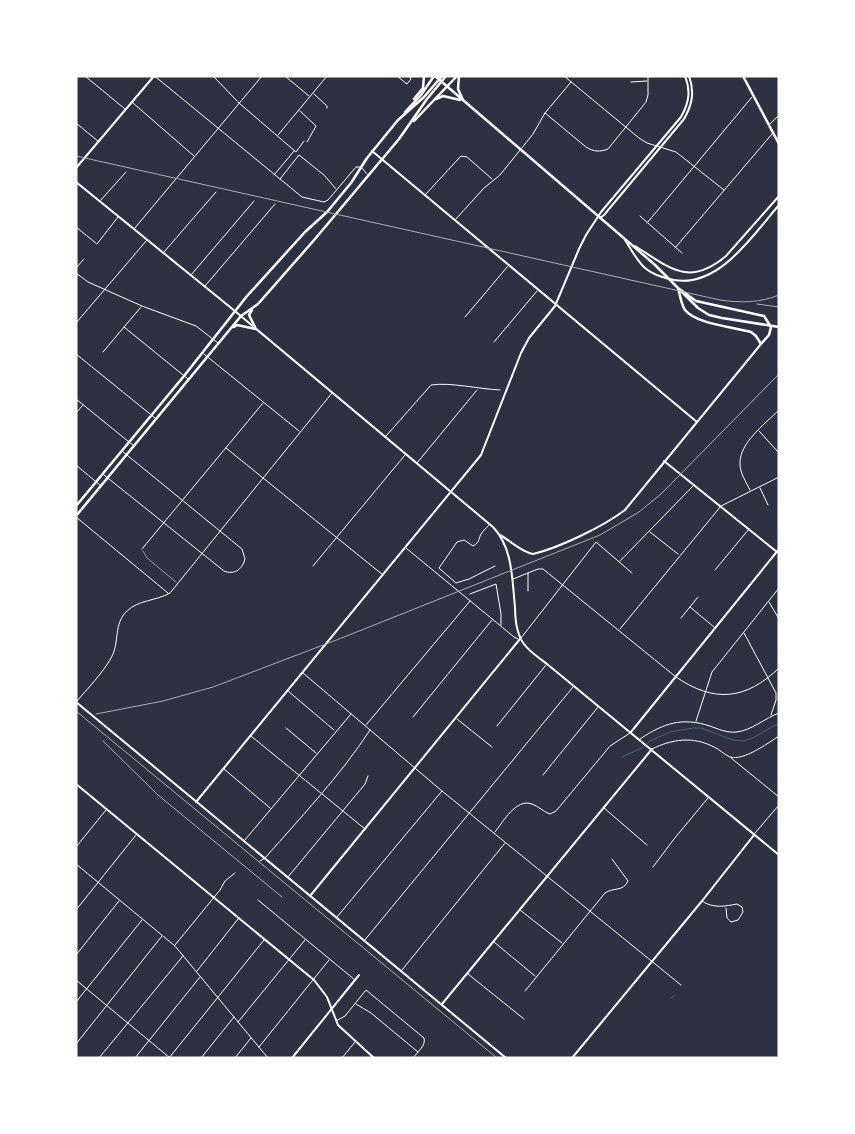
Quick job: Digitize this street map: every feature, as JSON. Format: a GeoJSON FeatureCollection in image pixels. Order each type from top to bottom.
{"type":"FeatureCollection","features":[{"type":"Feature","properties":{"kind":"main road"},"geometry":{"type":"LineString","coordinates":[[410,106],[423,88],[424,76]]}},
{"type":"Feature","properties":{"kind":"main road"},"geometry":{"type":"LineString","coordinates":[[398,120],[424,97],[442,76]]}},
{"type":"Feature","properties":{"kind":"main road"},"geometry":{"type":"LineString","coordinates":[[76,517],[241,316],[261,301],[368,174],[382,160],[446,76]]}},
{"type":"Feature","properties":{"kind":"main road"},"geometry":{"type":"LineString","coordinates":[[407,127],[445,86],[458,76]]}},
{"type":"Feature","properties":{"kind":"main road"},"geometry":{"type":"LineString","coordinates":[[458,76],[458,89],[464,102]]}},
{"type":"Feature","properties":{"kind":"main road"},"geometry":{"type":"LineString","coordinates":[[76,506],[203,353],[235,311],[305,232],[351,184],[372,152],[435,77],[654,264],[698,308],[709,315],[779,327]]}},
{"type":"Feature","properties":{"kind":"main road"},"geometry":{"type":"LineString","coordinates":[[744,77],[779,144]]}},
{"type":"Feature","properties":{"kind":"main road"},"geometry":{"type":"LineString","coordinates":[[433,101],[444,96],[456,98],[464,102]]}},
{"type":"Feature","properties":{"kind":"main road"},"geometry":{"type":"LineString","coordinates":[[678,288],[696,301],[757,314],[767,319],[771,327],[770,335],[761,344],[756,336],[746,331],[699,320],[690,316],[684,308],[678,288]]}},
{"type":"Feature","properties":{"kind":"main road"},"geometry":{"type":"LineString","coordinates":[[252,309],[249,315],[256,328]]}},
{"type":"Feature","properties":{"kind":"main road"},"geometry":{"type":"LineString","coordinates":[[231,329],[238,325],[256,328]]}},
{"type":"Feature","properties":{"kind":"street"},"geometry":{"type":"LineString","coordinates":[[86,76],[126,110]]}},
{"type":"Feature","properties":{"kind":"street"},"geometry":{"type":"LineString","coordinates":[[213,76],[239,103],[295,151]]}},
{"type":"Feature","properties":{"kind":"street"},"geometry":{"type":"LineString","coordinates":[[134,230],[262,76]]}},
{"type":"Feature","properties":{"kind":"street"},"geometry":{"type":"LineString","coordinates":[[284,76],[310,97]]}},
{"type":"Feature","properties":{"kind":"street"},"geometry":{"type":"LineString","coordinates":[[278,136],[327,76]]}},
{"type":"Feature","properties":{"kind":"street"},"geometry":{"type":"LineString","coordinates":[[398,76],[407,84],[411,79],[409,76]]}},
{"type":"Feature","properties":{"kind":"street"},"geometry":{"type":"LineString","coordinates":[[400,79],[404,76]]}},
{"type":"Feature","properties":{"kind":"street"},"geometry":{"type":"LineString","coordinates":[[564,76],[647,143],[676,152],[724,190]]}},
{"type":"Feature","properties":{"kind":"street"},"geometry":{"type":"LineString","coordinates":[[545,113],[586,147],[598,152],[608,149],[647,99],[648,76]]}},
{"type":"Feature","properties":{"kind":"street"},"geometry":{"type":"LineString","coordinates":[[196,802],[406,548],[480,455],[522,351],[529,338],[556,304],[584,238],[599,218],[601,212],[681,117],[686,108],[689,93],[685,76]]}},
{"type":"Feature","properties":{"kind":"street"},"geometry":{"type":"LineString","coordinates":[[599,218],[604,216],[684,119],[689,110],[693,93],[689,76]]}},
{"type":"Feature","properties":{"kind":"street"},"geometry":{"type":"LineString","coordinates":[[76,168],[153,77],[157,78],[302,197],[324,202],[328,200],[356,167],[361,167],[368,174]]}},
{"type":"Feature","properties":{"kind":"street"},"geometry":{"type":"LineString","coordinates":[[630,82],[648,81]]}},
{"type":"Feature","properties":{"kind":"street"},"geometry":{"type":"LineString","coordinates":[[455,220],[500,175],[533,134],[545,113],[571,82]]}},
{"type":"Feature","properties":{"kind":"street"},"geometry":{"type":"LineString","coordinates":[[313,94],[327,108]]}},
{"type":"Feature","properties":{"kind":"street"},"geometry":{"type":"LineString","coordinates":[[648,223],[753,96]]}},
{"type":"Feature","properties":{"kind":"street"},"geometry":{"type":"LineString","coordinates":[[132,103],[195,156]]}},
{"type":"Feature","properties":{"kind":"street"},"geometry":{"type":"LineString","coordinates":[[274,175],[306,141],[316,126],[300,111]]}},
{"type":"Feature","properties":{"kind":"street"},"geometry":{"type":"LineString","coordinates":[[769,124],[779,115]]}},
{"type":"Feature","properties":{"kind":"street"},"geometry":{"type":"LineString","coordinates":[[76,123],[99,142]]}},
{"type":"Feature","properties":{"kind":"street"},"geometry":{"type":"LineString","coordinates":[[675,248],[773,132]]}},
{"type":"Feature","properties":{"kind":"street"},"geometry":{"type":"LineString","coordinates":[[372,152],[697,422]]}},
{"type":"Feature","properties":{"kind":"street"},"geometry":{"type":"LineString","coordinates":[[280,179],[298,155],[324,175],[336,191]]}},
{"type":"Feature","properties":{"kind":"street"},"geometry":{"type":"LineString","coordinates":[[425,195],[461,156],[467,157],[493,180]]}},
{"type":"Feature","properties":{"kind":"street"},"geometry":{"type":"LineString","coordinates":[[100,202],[126,172]]}},
{"type":"Feature","properties":{"kind":"street"},"geometry":{"type":"LineString","coordinates":[[76,182],[256,328],[490,524],[500,535],[507,550],[520,640]]}},
{"type":"Feature","properties":{"kind":"street"},"geometry":{"type":"LineString","coordinates":[[164,253],[216,192]]}},
{"type":"Feature","properties":{"kind":"street"},"geometry":{"type":"LineString","coordinates":[[625,240],[670,269],[690,272],[706,269],[718,263],[742,239],[779,196]]}},
{"type":"Feature","properties":{"kind":"street"},"geometry":{"type":"LineString","coordinates":[[191,275],[254,201]]}},
{"type":"Feature","properties":{"kind":"street"},"geometry":{"type":"LineString","coordinates":[[205,286],[275,204]]}},
{"type":"Feature","properties":{"kind":"street"},"geometry":{"type":"LineString","coordinates":[[625,240],[639,262],[656,275],[682,282],[699,280],[730,260],[779,205]]}},
{"type":"Feature","properties":{"kind":"street"},"geometry":{"type":"LineString","coordinates":[[765,213],[769,216]]}},
{"type":"Feature","properties":{"kind":"street"},"geometry":{"type":"LineString","coordinates":[[640,216],[682,253]]}},
{"type":"Feature","properties":{"kind":"street"},"geometry":{"type":"LineString","coordinates":[[76,227],[97,244],[118,217]]}},
{"type":"Feature","properties":{"kind":"street"},"geometry":{"type":"LineString","coordinates":[[742,239],[746,243]]}},
{"type":"Feature","properties":{"kind":"street"},"geometry":{"type":"LineString","coordinates":[[76,323],[147,240]]}},
{"type":"Feature","properties":{"kind":"street"},"geometry":{"type":"LineString","coordinates":[[76,268],[84,260]]}},
{"type":"Feature","properties":{"kind":"street"},"geometry":{"type":"LineString","coordinates":[[465,317],[508,266]]}},
{"type":"Feature","properties":{"kind":"street"},"geometry":{"type":"LineString","coordinates":[[706,269],[709,275]]}},
{"type":"Feature","properties":{"kind":"street"},"geometry":{"type":"LineString","coordinates":[[76,273],[88,282],[105,290],[196,326],[219,344]]}},
{"type":"Feature","properties":{"kind":"street"},"geometry":{"type":"LineString","coordinates":[[494,342],[538,290]]}},
{"type":"Feature","properties":{"kind":"street"},"geometry":{"type":"LineString","coordinates":[[103,352],[142,306]]}},
{"type":"Feature","properties":{"kind":"street"},"geometry":{"type":"LineString","coordinates":[[124,327],[189,380]]}},
{"type":"Feature","properties":{"kind":"street"},"geometry":{"type":"LineString","coordinates":[[500,535],[514,542],[525,553],[533,554],[614,519],[625,510],[664,460],[761,344]]}},
{"type":"Feature","properties":{"kind":"street"},"geometry":{"type":"LineString","coordinates":[[203,353],[300,432]]}},
{"type":"Feature","properties":{"kind":"street"},"geometry":{"type":"LineString","coordinates":[[76,354],[156,419]]}},
{"type":"Feature","properties":{"kind":"street"},"geometry":{"type":"LineString","coordinates":[[386,437],[431,385],[438,384],[500,390]]}},
{"type":"Feature","properties":{"kind":"street"},"geometry":{"type":"LineString","coordinates":[[417,463],[478,389]]}},
{"type":"Feature","properties":{"kind":"street"},"geometry":{"type":"LineString","coordinates":[[332,392],[168,594],[153,601],[136,604],[123,615],[118,625],[116,649],[111,659],[76,702],[506,1058]]}},
{"type":"Feature","properties":{"kind":"street"},"geometry":{"type":"LineString","coordinates":[[76,399],[134,447]]}},
{"type":"Feature","properties":{"kind":"street"},"geometry":{"type":"LineString","coordinates":[[142,549],[263,403]]}},
{"type":"Feature","properties":{"kind":"street"},"geometry":{"type":"LineString","coordinates":[[76,413],[83,405]]}},
{"type":"Feature","properties":{"kind":"street"},"geometry":{"type":"LineString","coordinates":[[750,491],[740,464],[741,453],[745,444],[779,410]]}},
{"type":"Feature","properties":{"kind":"street"},"geometry":{"type":"LineString","coordinates":[[759,430],[779,453]]}},
{"type":"Feature","properties":{"kind":"street"},"geometry":{"type":"LineString","coordinates":[[226,448],[383,575]]}},
{"type":"Feature","properties":{"kind":"street"},"geometry":{"type":"LineString","coordinates":[[103,474],[222,569],[232,572],[242,567],[245,557],[240,547],[122,451]]}},
{"type":"Feature","properties":{"kind":"street"},"geometry":{"type":"LineString","coordinates":[[313,566],[406,454]]}},
{"type":"Feature","properties":{"kind":"street"},"geometry":{"type":"LineString","coordinates":[[664,460],[777,552]]}},
{"type":"Feature","properties":{"kind":"street"},"geometry":{"type":"LineString","coordinates":[[76,465],[101,486]]}},
{"type":"Feature","properties":{"kind":"street"},"geometry":{"type":"LineString","coordinates":[[619,630],[721,506],[779,477]]}},
{"type":"Feature","properties":{"kind":"street"},"geometry":{"type":"LineString","coordinates":[[619,562],[694,484]]}},
{"type":"Feature","properties":{"kind":"street"},"geometry":{"type":"LineString","coordinates":[[759,487],[768,505]]}},
{"type":"Feature","properties":{"kind":"street"},"geometry":{"type":"LineString","coordinates":[[76,517],[168,594]]}},
{"type":"Feature","properties":{"kind":"street"},"geometry":{"type":"LineString","coordinates":[[490,524],[475,545],[464,540],[457,542],[439,568],[456,583],[469,579],[495,566]]}},
{"type":"Feature","properties":{"kind":"street"},"geometry":{"type":"LineString","coordinates":[[715,570],[749,529]]}},
{"type":"Feature","properties":{"kind":"street"},"geometry":{"type":"LineString","coordinates":[[650,531],[680,555]]}},
{"type":"Feature","properties":{"kind":"street"},"geometry":{"type":"LineString","coordinates":[[310,896],[520,640],[596,542],[632,573]]}},
{"type":"Feature","properties":{"kind":"street"},"geometry":{"type":"LineString","coordinates":[[406,548],[779,855]]}},
{"type":"Feature","properties":{"kind":"street"},"geometry":{"type":"LineString","coordinates":[[495,832],[517,806],[525,803],[532,804],[550,814],[556,811],[610,746],[631,733],[779,549]]}},
{"type":"Feature","properties":{"kind":"street"},"geometry":{"type":"LineString","coordinates":[[512,579],[543,569],[676,677],[690,687],[704,693],[730,695],[745,692],[769,678],[779,668]]}},
{"type":"Feature","properties":{"kind":"street"},"geometry":{"type":"LineString","coordinates":[[528,573],[528,591]]}},
{"type":"Feature","properties":{"kind":"street"},"geometry":{"type":"LineString","coordinates":[[470,594],[496,584],[501,626]]}},
{"type":"Feature","properties":{"kind":"street"},"geometry":{"type":"LineString","coordinates":[[696,721],[712,672],[779,588]]}},
{"type":"Feature","properties":{"kind":"street"},"geometry":{"type":"LineString","coordinates":[[681,618],[698,597]]}},
{"type":"Feature","properties":{"kind":"street"},"geometry":{"type":"LineString","coordinates":[[366,726],[470,601]]}},
{"type":"Feature","properties":{"kind":"street"},"geometry":{"type":"LineString","coordinates":[[768,601],[779,619]]}},
{"type":"Feature","properties":{"kind":"street"},"geometry":{"type":"LineString","coordinates":[[690,607],[715,628]]}},
{"type":"Feature","properties":{"kind":"street"},"geometry":{"type":"LineString","coordinates":[[413,717],[493,619]]}},
{"type":"Feature","properties":{"kind":"street"},"geometry":{"type":"LineString","coordinates":[[744,632],[776,693],[776,700],[770,716]]}},
{"type":"Feature","properties":{"kind":"street"},"geometry":{"type":"LineString","coordinates":[[497,726],[547,664]]}},
{"type":"Feature","properties":{"kind":"street"},"geometry":{"type":"LineString","coordinates":[[302,672],[442,791],[495,832],[680,985]]}},
{"type":"Feature","properties":{"kind":"street"},"geometry":{"type":"LineString","coordinates":[[364,941],[573,686]]}},
{"type":"Feature","properties":{"kind":"street"},"geometry":{"type":"LineString","coordinates":[[287,691],[335,731]]}},
{"type":"Feature","properties":{"kind":"street"},"geometry":{"type":"LineString","coordinates":[[543,775],[598,707]]}},
{"type":"Feature","properties":{"kind":"street"},"geometry":{"type":"LineString","coordinates":[[639,740],[649,733],[684,720],[696,721],[734,733],[743,731],[779,712]]}},
{"type":"Feature","properties":{"kind":"street"},"geometry":{"type":"LineString","coordinates":[[243,841],[351,713]]}},
{"type":"Feature","properties":{"kind":"street"},"geometry":{"type":"LineString","coordinates":[[456,718],[492,747]]}},
{"type":"Feature","properties":{"kind":"street"},"geometry":{"type":"LineString","coordinates":[[286,728],[317,754]]}},
{"type":"Feature","properties":{"kind":"street"},"geometry":{"type":"LineString","coordinates":[[260,861],[265,858],[321,793],[356,750],[370,729]]}},
{"type":"Feature","properties":{"kind":"street"},"geometry":{"type":"LineString","coordinates":[[251,736],[365,829]]}},
{"type":"Feature","properties":{"kind":"street"},"geometry":{"type":"LineString","coordinates":[[731,757],[748,755],[779,736]]}},
{"type":"Feature","properties":{"kind":"street"},"geometry":{"type":"LineString","coordinates":[[442,1005],[652,749],[681,739],[708,743],[731,757],[779,797]]}},
{"type":"Feature","properties":{"kind":"street"},"geometry":{"type":"LineString","coordinates":[[223,768],[270,808]]}},
{"type":"Feature","properties":{"kind":"street"},"geometry":{"type":"LineString","coordinates":[[288,878],[365,784],[368,776]]}},
{"type":"Feature","properties":{"kind":"street"},"geometry":{"type":"LineString","coordinates":[[76,784],[314,980],[324,992],[336,1021],[343,1032],[374,1058]]}},
{"type":"Feature","properties":{"kind":"street"},"geometry":{"type":"LineString","coordinates":[[336,918],[442,791]]}},
{"type":"Feature","properties":{"kind":"street"},"geometry":{"type":"LineString","coordinates":[[653,867],[709,797]]}},
{"type":"Feature","properties":{"kind":"street"},"geometry":{"type":"LineString","coordinates":[[572,1058],[779,805]]}},
{"type":"Feature","properties":{"kind":"street"},"geometry":{"type":"LineString","coordinates":[[604,808],[647,845]]}},
{"type":"Feature","properties":{"kind":"street"},"geometry":{"type":"LineString","coordinates":[[76,847],[106,809]]}},
{"type":"Feature","properties":{"kind":"street"},"geometry":{"type":"LineString","coordinates":[[76,910],[136,834]]}},
{"type":"Feature","properties":{"kind":"street"},"geometry":{"type":"LineString","coordinates":[[401,971],[506,842]]}},
{"type":"Feature","properties":{"kind":"street"},"geometry":{"type":"LineString","coordinates":[[525,991],[605,893],[609,890],[622,889],[626,886],[628,881],[625,875],[612,859]]}},
{"type":"Feature","properties":{"kind":"street"},"geometry":{"type":"LineString","coordinates":[[76,865],[175,946],[268,1058]]}},
{"type":"Feature","properties":{"kind":"street"},"geometry":{"type":"LineString","coordinates":[[175,946],[214,898],[225,881],[235,873]]}},
{"type":"Feature","properties":{"kind":"street"},"geometry":{"type":"LineString","coordinates":[[258,900],[354,980]]}},
{"type":"Feature","properties":{"kind":"street"},"geometry":{"type":"LineString","coordinates":[[76,956],[120,901]]}},
{"type":"Feature","properties":{"kind":"street"},"geometry":{"type":"LineString","coordinates":[[702,901],[709,905],[726,908],[737,904],[742,907],[744,912],[733,923],[727,918],[726,908]]}},
{"type":"Feature","properties":{"kind":"street"},"geometry":{"type":"LineString","coordinates":[[520,909],[563,944]]}},
{"type":"Feature","properties":{"kind":"street"},"geometry":{"type":"LineString","coordinates":[[76,1002],[142,919]]}},
{"type":"Feature","properties":{"kind":"street"},"geometry":{"type":"LineString","coordinates":[[196,972],[238,919]]}},
{"type":"Feature","properties":{"kind":"street"},"geometry":{"type":"LineString","coordinates":[[76,1044],[163,936]]}},
{"type":"Feature","properties":{"kind":"street"},"geometry":{"type":"LineString","coordinates":[[76,980],[169,1058],[264,940]]}},
{"type":"Feature","properties":{"kind":"street"},"geometry":{"type":"LineString","coordinates":[[238,1022],[305,940]]}},
{"type":"Feature","properties":{"kind":"street"},"geometry":{"type":"LineString","coordinates":[[493,941],[536,977]]}},
{"type":"Feature","properties":{"kind":"street"},"geometry":{"type":"LineString","coordinates":[[374,956],[377,952]]}},
{"type":"Feature","properties":{"kind":"street"},"geometry":{"type":"LineString","coordinates":[[99,1058],[183,956]]}},
{"type":"Feature","properties":{"kind":"street"},"geometry":{"type":"LineString","coordinates":[[259,1047],[330,960]]}},
{"type":"Feature","properties":{"kind":"street"},"geometry":{"type":"LineString","coordinates":[[467,973],[524,1020]]}},
{"type":"Feature","properties":{"kind":"street"},"geometry":{"type":"LineString","coordinates":[[292,1058],[359,975]]}},
{"type":"Feature","properties":{"kind":"street"},"geometry":{"type":"LineString","coordinates":[[135,1058],[200,977]]}},
{"type":"Feature","properties":{"kind":"street"},"geometry":{"type":"LineString","coordinates":[[336,1021],[345,1016],[366,990],[424,1038],[425,1042],[413,1058]]}},
{"type":"Feature","properties":{"kind":"street"},"geometry":{"type":"LineString","coordinates":[[356,1004],[371,1013],[418,1052]]}},
{"type":"Feature","properties":{"kind":"street"},"geometry":{"type":"LineString","coordinates":[[201,1058],[234,1017]]}},
{"type":"Feature","properties":{"kind":"street"},"geometry":{"type":"LineString","coordinates":[[234,1058],[251,1037]]}},
{"type":"Feature","properties":{"kind":"street"},"geometry":{"type":"LineString","coordinates":[[342,1058],[355,1042]]}},
{"type":"Feature","properties":{"kind":"lane"},"geometry":{"type":"LineString","coordinates":[[142,549],[147,558],[177,583]]}},
{"type":"Feature","properties":{"kind":"waterway"},"geometry":{"type":"LineString","coordinates":[[622,757],[670,732],[701,728],[733,740],[743,741],[753,738],[779,723]]}},
{"type":"Feature","properties":{"kind":"railway"},"geometry":{"type":"LineString","coordinates":[[76,156],[720,300],[750,302],[765,300],[779,295]]}},
{"type":"Feature","properties":{"kind":"railway"},"geometry":{"type":"LineString","coordinates":[[757,304],[779,307]]}},
{"type":"Feature","properties":{"kind":"railway"},"geometry":{"type":"LineString","coordinates":[[96,714],[163,701],[213,687],[600,535],[639,512],[661,494],[779,374]]}},
{"type":"Feature","properties":{"kind":"railway"},"geometry":{"type":"LineString","coordinates":[[76,711],[497,1058]]}},
{"type":"Feature","properties":{"kind":"railway"},"geometry":{"type":"LineString","coordinates":[[103,741],[158,795],[282,897]]}}]}
